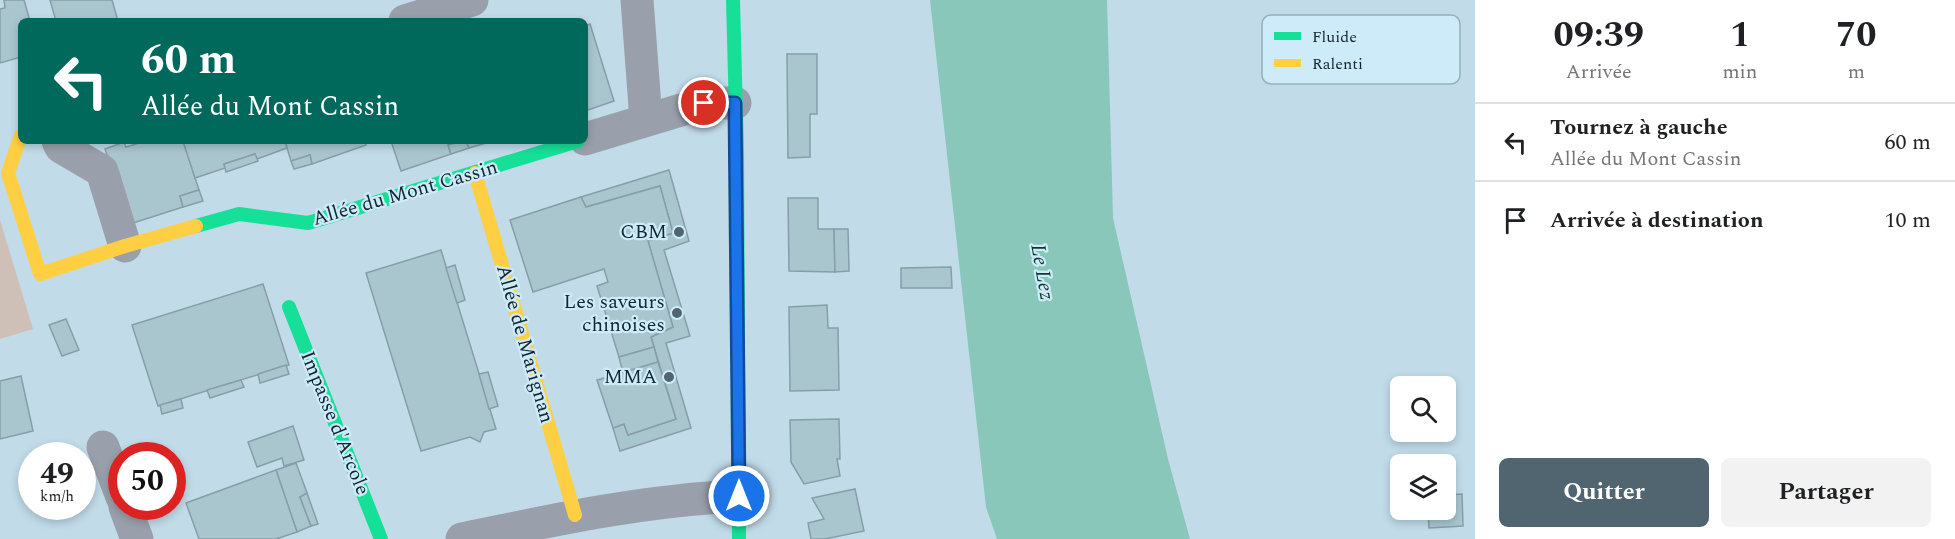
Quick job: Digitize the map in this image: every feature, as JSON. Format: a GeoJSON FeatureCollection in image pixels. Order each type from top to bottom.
{"type":"FeatureCollection","features":[{"type":"Feature","properties":{"kind":"street"},"geometry":{"type":"LineString","coordinates":[[411,18],[436,5],[472,0]]}},
{"type":"Feature","properties":{"kind":"street"},"geometry":{"type":"LineString","coordinates":[[637,0],[646,120]]}},
{"type":"Feature","properties":{"kind":"street"},"geometry":{"type":"LineString","coordinates":[[733,0],[739,539]]}},
{"type":"Feature","properties":{"kind":"street"},"geometry":{"type":"LineString","coordinates":[[588,138],[704,103],[735,103]]}},
{"type":"Feature","properties":{"kind":"street","name":"Allée du Mont Cassin"},"geometry":{"type":"LineString","coordinates":[[18,144],[8,173],[39,274],[125,246],[239,214],[308,223],[568,144]]}},
{"type":"Feature","properties":{"kind":"street"},"geometry":{"type":"LineString","coordinates":[[60,144],[102,171],[125,246]]}},
{"type":"Feature","properties":{"kind":"street","name":"Allée de Marignan"},"geometry":{"type":"LineString","coordinates":[[475,173],[575,515]]}},
{"type":"Feature","properties":{"kind":"street","name":"Impasse d'Arcole"},"geometry":{"type":"LineString","coordinates":[[289,307],[381,539]]}},
{"type":"Feature","properties":{"kind":"street"},"geometry":{"type":"LineString","coordinates":[[103,447],[108,460]]}},
{"type":"Feature","properties":{"kind":"street"},"geometry":{"type":"LineString","coordinates":[[462,539],[575,515],[708,497],[739,496]]}},
{"type":"Feature","properties":{"kind":"street"},"geometry":{"type":"LineString","coordinates":[[130,520],[137,539]]}},
{"type":"Feature","properties":{"kind":"shaded area"},"geometry":{"type":"Polygon","coordinates":[[[0,220],[33,329],[0,339],[0,220]]]}},
{"type":"Feature","properties":{"kind":"water","name":"Le Lez"},"geometry":{"type":"Polygon","coordinates":[[[930,0],[1107,0],[1113,218],[1168,459],[1190,539],[997,539],[986,507],[930,0]]]}},
{"type":"Feature","properties":{"kind":"building"},"geometry":{"type":"Polygon","coordinates":[[[4,0],[24,0],[29,18],[18,18],[18,58],[0,63],[0,9],[5,8],[4,0]]]}},
{"type":"Feature","properties":{"kind":"building"},"geometry":{"type":"Polygon","coordinates":[[[50,0],[112,0],[117,18],[55,18],[50,0]]]}},
{"type":"Feature","properties":{"kind":"building"},"geometry":{"type":"Polygon","coordinates":[[[590,24],[614,101],[588,110],[588,25],[590,24]]]}},
{"type":"Feature","properties":{"kind":"building"},"geometry":{"type":"Polygon","coordinates":[[[787,54],[817,54],[817,114],[810,114],[810,157],[788,158],[787,54]]]}},
{"type":"Feature","properties":{"kind":"building"},"geometry":{"type":"Polygon","coordinates":[[[119,144],[125,144],[126,147],[136,144],[184,144],[199,190],[180,196],[183,207],[130,224],[105,149],[119,144]]]}},
{"type":"Feature","properties":{"kind":"building"},"geometry":{"type":"Polygon","coordinates":[[[184,144],[286,144],[287,148],[257,159],[255,154],[224,164],[225,168],[195,178],[184,144]]]}},
{"type":"Feature","properties":{"kind":"building"},"geometry":{"type":"Polygon","coordinates":[[[286,144],[366,145],[312,164],[310,155],[291,161],[286,144]]]}},
{"type":"Feature","properties":{"kind":"building"},"geometry":{"type":"Polygon","coordinates":[[[392,144],[451,144],[448,145],[451,154],[401,171],[392,144]]]}},
{"type":"Feature","properties":{"kind":"building"},"geometry":{"type":"Polygon","coordinates":[[[467,144],[469,148],[451,154],[448,145],[467,144]]]}},
{"type":"Feature","properties":{"kind":"building"},"geometry":{"type":"Polygon","coordinates":[[[467,144],[483,144],[469,148],[467,144]]]}},
{"type":"Feature","properties":{"kind":"building"},"geometry":{"type":"Polygon","coordinates":[[[255,154],[258,161],[226,172],[224,164],[255,154]]]}},
{"type":"Feature","properties":{"kind":"building"},"geometry":{"type":"Polygon","coordinates":[[[310,155],[312,164],[294,169],[291,161],[310,155]]]}},
{"type":"Feature","properties":{"kind":"building"},"geometry":{"type":"Polygon","coordinates":[[[669,170],[689,241],[664,250],[690,336],[666,343],[691,428],[620,451],[613,428],[624,424],[628,435],[676,419],[651,337],[673,327],[648,241],[673,233],[660,186],[586,207],[581,197],[669,170]]]}},
{"type":"Feature","properties":{"kind":"building"},"geometry":{"type":"Polygon","coordinates":[[[660,186],[673,233],[648,241],[673,327],[651,337],[654,347],[619,357],[597,286],[608,282],[604,269],[533,292],[510,220],[581,197],[586,207],[660,186]]]}},
{"type":"Feature","properties":{"kind":"building"},"geometry":{"type":"Polygon","coordinates":[[[199,190],[203,201],[183,207],[180,196],[199,190]]]}},
{"type":"Feature","properties":{"kind":"building"},"geometry":{"type":"Polygon","coordinates":[[[788,198],[818,198],[818,229],[834,229],[835,272],[789,271],[788,198]]]}},
{"type":"Feature","properties":{"kind":"building"},"geometry":{"type":"Polygon","coordinates":[[[834,229],[848,229],[849,271],[835,272],[834,229]]]}},
{"type":"Feature","properties":{"kind":"building"},"geometry":{"type":"Polygon","coordinates":[[[441,250],[496,429],[484,432],[480,442],[470,437],[421,451],[366,273],[441,250]]]}},
{"type":"Feature","properties":{"kind":"building"},"geometry":{"type":"Polygon","coordinates":[[[455,265],[465,300],[457,303],[446,268],[455,265]]]}},
{"type":"Feature","properties":{"kind":"building"},"geometry":{"type":"Polygon","coordinates":[[[951,267],[952,288],[901,288],[901,268],[951,267]]]}},
{"type":"Feature","properties":{"kind":"building"},"geometry":{"type":"Polygon","coordinates":[[[263,284],[289,365],[158,406],[132,325],[263,284]]]}},
{"type":"Feature","properties":{"kind":"building"},"geometry":{"type":"Polygon","coordinates":[[[827,305],[828,328],[838,328],[839,390],[790,391],[789,307],[827,305]]]}},
{"type":"Feature","properties":{"kind":"building"},"geometry":{"type":"Polygon","coordinates":[[[66,319],[79,350],[62,356],[49,325],[66,319]]]}},
{"type":"Feature","properties":{"kind":"building"},"geometry":{"type":"Polygon","coordinates":[[[654,347],[658,362],[623,373],[619,357],[654,347]]]}},
{"type":"Feature","properties":{"kind":"building"},"geometry":{"type":"Polygon","coordinates":[[[658,362],[676,419],[628,435],[624,424],[613,428],[597,380],[658,362]]]}},
{"type":"Feature","properties":{"kind":"building"},"geometry":{"type":"Polygon","coordinates":[[[286,365],[289,374],[260,383],[258,374],[286,365]]]}},
{"type":"Feature","properties":{"kind":"building"},"geometry":{"type":"Polygon","coordinates":[[[488,372],[498,406],[489,409],[479,374],[488,372]]]}},
{"type":"Feature","properties":{"kind":"building"},"geometry":{"type":"Polygon","coordinates":[[[21,376],[33,431],[0,439],[0,381],[21,376]]]}},
{"type":"Feature","properties":{"kind":"building"},"geometry":{"type":"Polygon","coordinates":[[[241,380],[244,387],[210,398],[207,390],[241,380]]]}},
{"type":"Feature","properties":{"kind":"building"},"geometry":{"type":"Polygon","coordinates":[[[181,399],[183,408],[162,414],[160,405],[181,399]]]}},
{"type":"Feature","properties":{"kind":"building"},"geometry":{"type":"Polygon","coordinates":[[[839,419],[840,459],[837,459],[840,476],[804,484],[791,462],[790,420],[839,419]]]}},
{"type":"Feature","properties":{"kind":"building"},"geometry":{"type":"Polygon","coordinates":[[[293,426],[304,460],[284,466],[282,458],[257,467],[248,442],[293,426]]]}},
{"type":"Feature","properties":{"kind":"building"},"geometry":{"type":"Polygon","coordinates":[[[296,463],[307,493],[300,497],[311,526],[297,532],[276,470],[296,463]]]}},
{"type":"Feature","properties":{"kind":"building"},"geometry":{"type":"Polygon","coordinates":[[[276,470],[297,532],[276,539],[199,539],[186,503],[276,470]]]}},
{"type":"Feature","properties":{"kind":"building"},"geometry":{"type":"Polygon","coordinates":[[[855,489],[864,531],[825,539],[811,539],[808,523],[824,519],[812,498],[855,489]]]}},
{"type":"Feature","properties":{"kind":"building"},"geometry":{"type":"Polygon","coordinates":[[[307,493],[318,524],[311,526],[300,497],[307,493]]]}},
{"type":"Feature","properties":{"kind":"building"},"geometry":{"type":"Polygon","coordinates":[[[1456,494],[1462,494],[1463,526],[1429,528],[1429,520],[1456,520],[1456,494]]]}},
{"type":"Feature","properties":{"kind":"traffic: fast"},"geometry":{"type":"LineString","coordinates":[[733,0],[737,152],[739,539]]}},
{"type":"Feature","properties":{"kind":"traffic: fast"},"geometry":{"type":"LineString","coordinates":[[196,226],[239,214],[308,223],[568,144]]}},
{"type":"Feature","properties":{"kind":"traffic: fast"},"geometry":{"type":"LineString","coordinates":[[289,307],[381,539]]}},
{"type":"Feature","properties":{"kind":"traffic: slow"},"geometry":{"type":"LineString","coordinates":[[18,144],[8,173],[40,274],[196,226]]}},
{"type":"Feature","properties":{"kind":"traffic: slow"},"geometry":{"type":"LineString","coordinates":[[475,173],[575,515]]}},
{"type":"Feature","properties":{"kind":"place","name":"CBM"},"geometry":{"type":"Point","coordinates":[679,232]}},
{"type":"Feature","properties":{"kind":"place","name":"Les saveurs chinoises"},"geometry":{"type":"Point","coordinates":[677,313]}},
{"type":"Feature","properties":{"kind":"place","name":"MMA"},"geometry":{"type":"Point","coordinates":[669,377]}},
{"type":"Feature","properties":{"kind":"route"},"geometry":{"type":"LineString","coordinates":[[704,103],[735,103],[739,496]]}}]}
